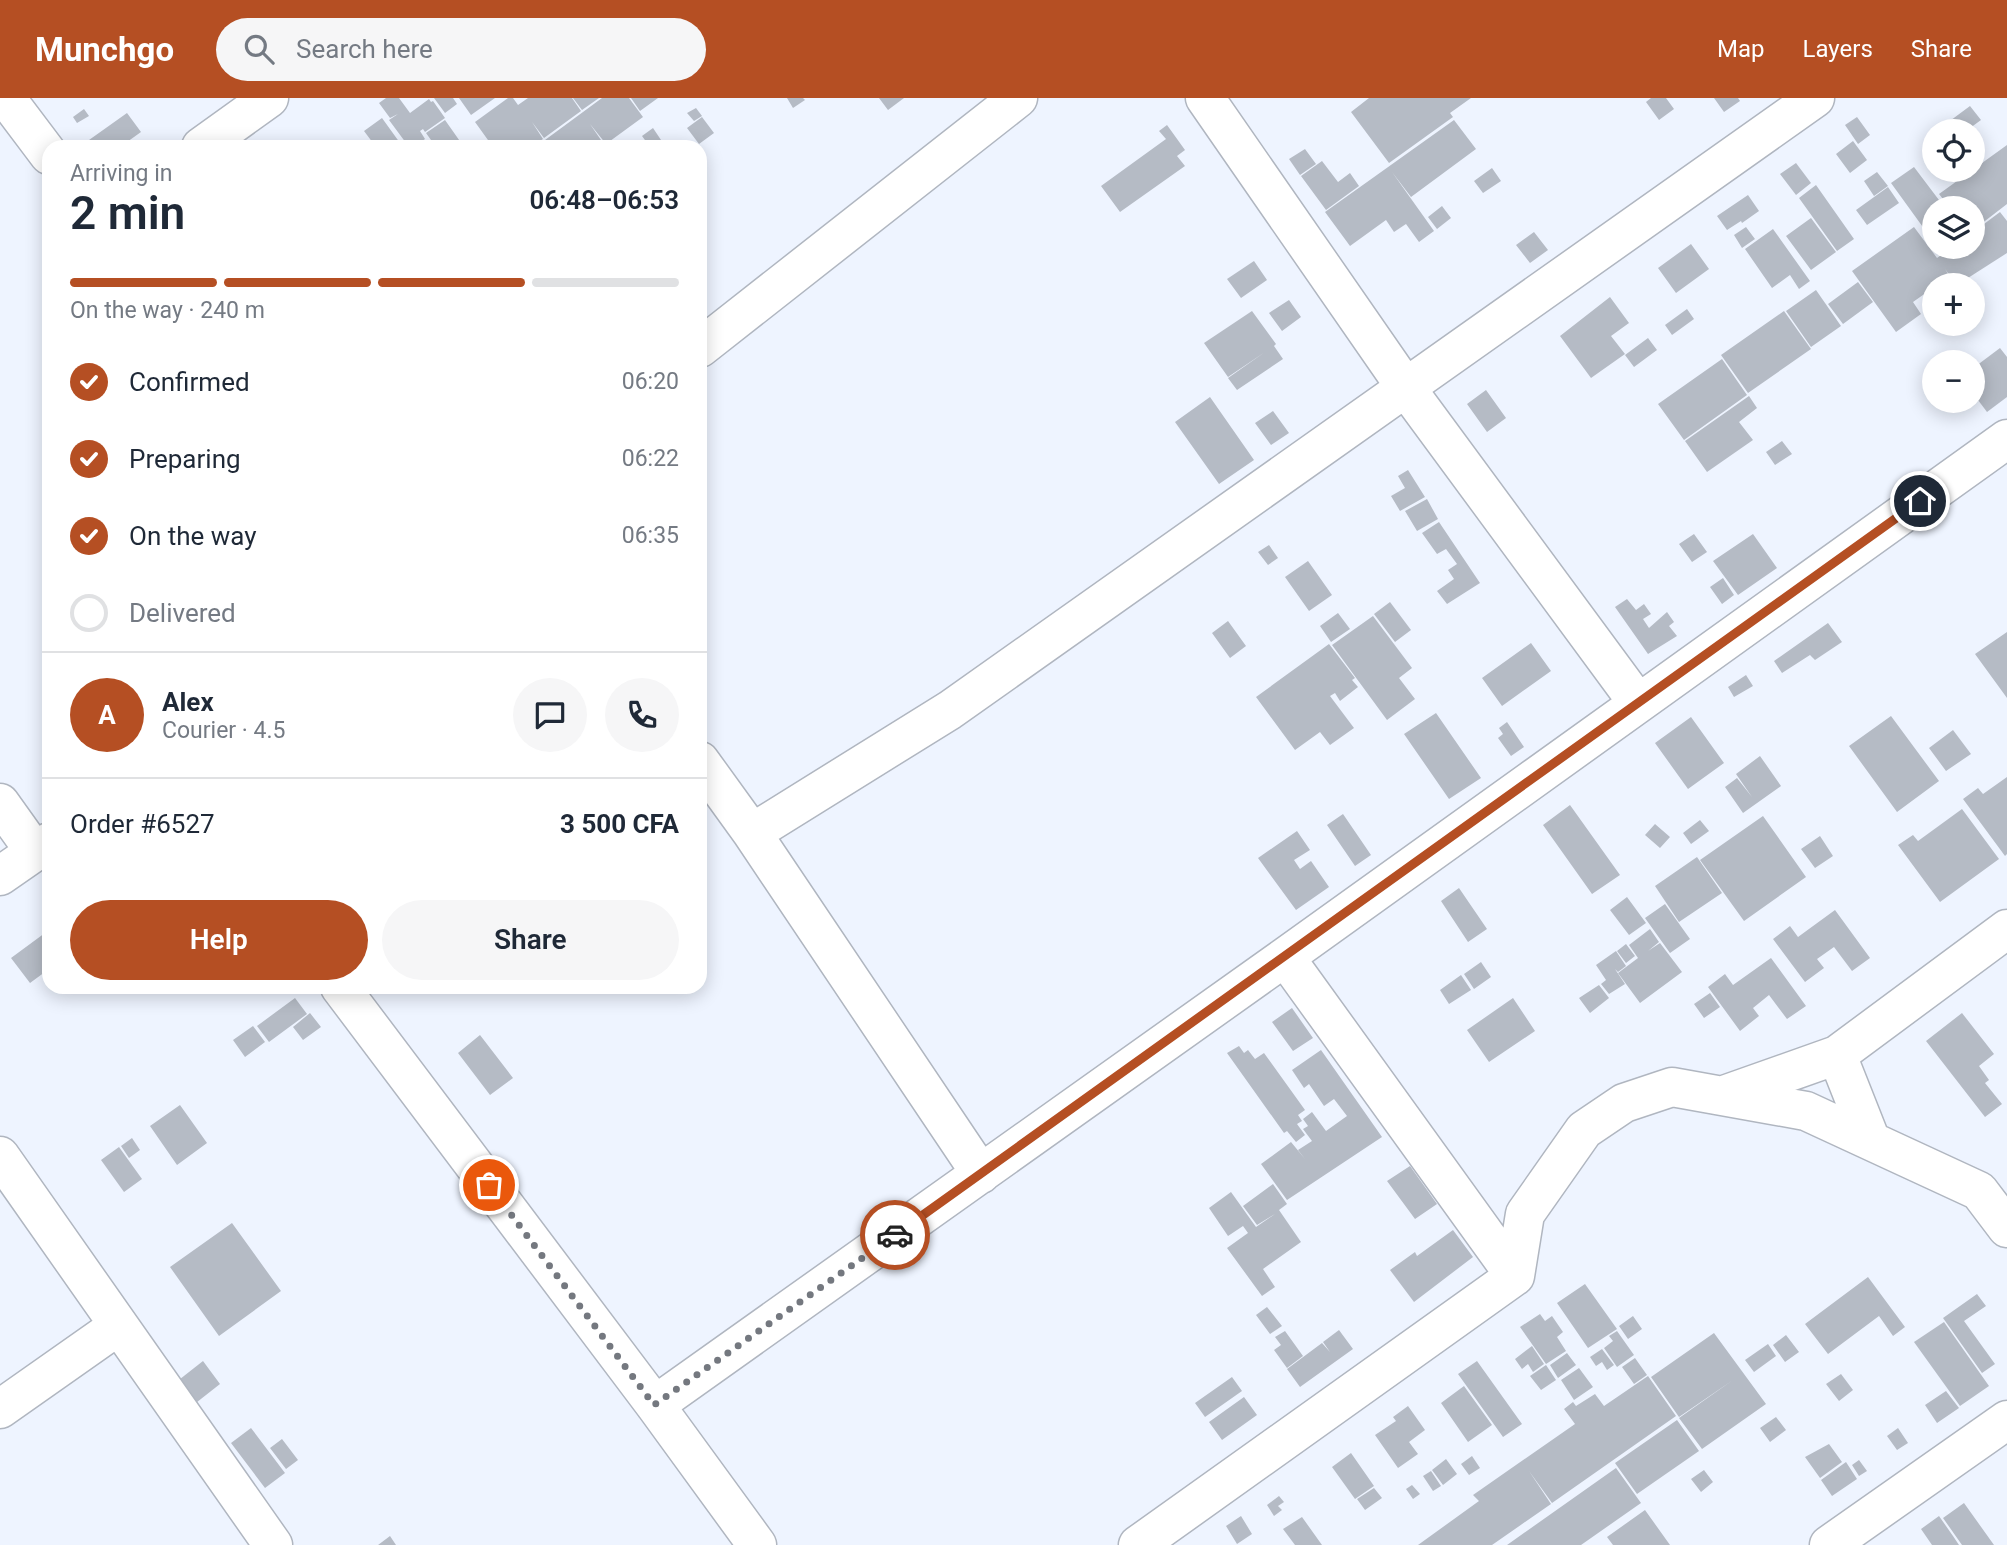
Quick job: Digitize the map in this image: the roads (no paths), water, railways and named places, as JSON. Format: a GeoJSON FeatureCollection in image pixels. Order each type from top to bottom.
{"type":"FeatureCollection","features":[{"type":"Feature","properties":{"kind":"street"},"geometry":{"type":"LineString","coordinates":[[6,98],[42,146]]}},
{"type":"Feature","properties":{"kind":"street"},"geometry":{"type":"LineString","coordinates":[[211,140],[269,98]]}},
{"type":"Feature","properties":{"kind":"street"},"geometry":{"type":"LineString","coordinates":[[707,342],[1018,98]]}},
{"type":"Feature","properties":{"kind":"street"},"geometry":{"type":"LineString","coordinates":[[1205,98],[1406,388],[1638,703]]}},
{"type":"Feature","properties":{"kind":"street"},"geometry":{"type":"LineString","coordinates":[[752,833],[950,710],[1815,98]]}},
{"type":"Feature","properties":{"kind":"street"},"geometry":{"type":"LineString","coordinates":[[654,1405],[2007,439]]}},
{"type":"Feature","properties":{"kind":"street"},"geometry":{"type":"LineString","coordinates":[[707,771],[752,833],[981,1174]]}},
{"type":"Feature","properties":{"kind":"street"},"geometry":{"type":"LineString","coordinates":[[0,803],[42,847],[0,876]]}},
{"type":"Feature","properties":{"kind":"street"},"geometry":{"type":"LineString","coordinates":[[1721,1096],[1837,1055],[2007,929]]}},
{"type":"Feature","properties":{"kind":"street"},"geometry":{"type":"LineString","coordinates":[[1285,957],[1515,1276]]}},
{"type":"Feature","properties":{"kind":"street"},"geometry":{"type":"LineString","coordinates":[[345,994],[757,1545]]}},
{"type":"Feature","properties":{"kind":"street"},"geometry":{"type":"LineString","coordinates":[[1837,1055],[1871,1141]]}},
{"type":"Feature","properties":{"kind":"street"},"geometry":{"type":"LineString","coordinates":[[1138,1545],[1515,1276],[1525,1214],[1584,1130],[1624,1103],[1672,1087],[1806,1111],[1979,1191],[2007,1228]]}},
{"type":"Feature","properties":{"kind":"street"},"geometry":{"type":"LineString","coordinates":[[0,1156],[273,1545]]}},
{"type":"Feature","properties":{"kind":"street"},"geometry":{"type":"LineString","coordinates":[[0,1409],[118,1326]]}},
{"type":"Feature","properties":{"kind":"street"},"geometry":{"type":"LineString","coordinates":[[1829,1545],[2007,1420]]}}]}
